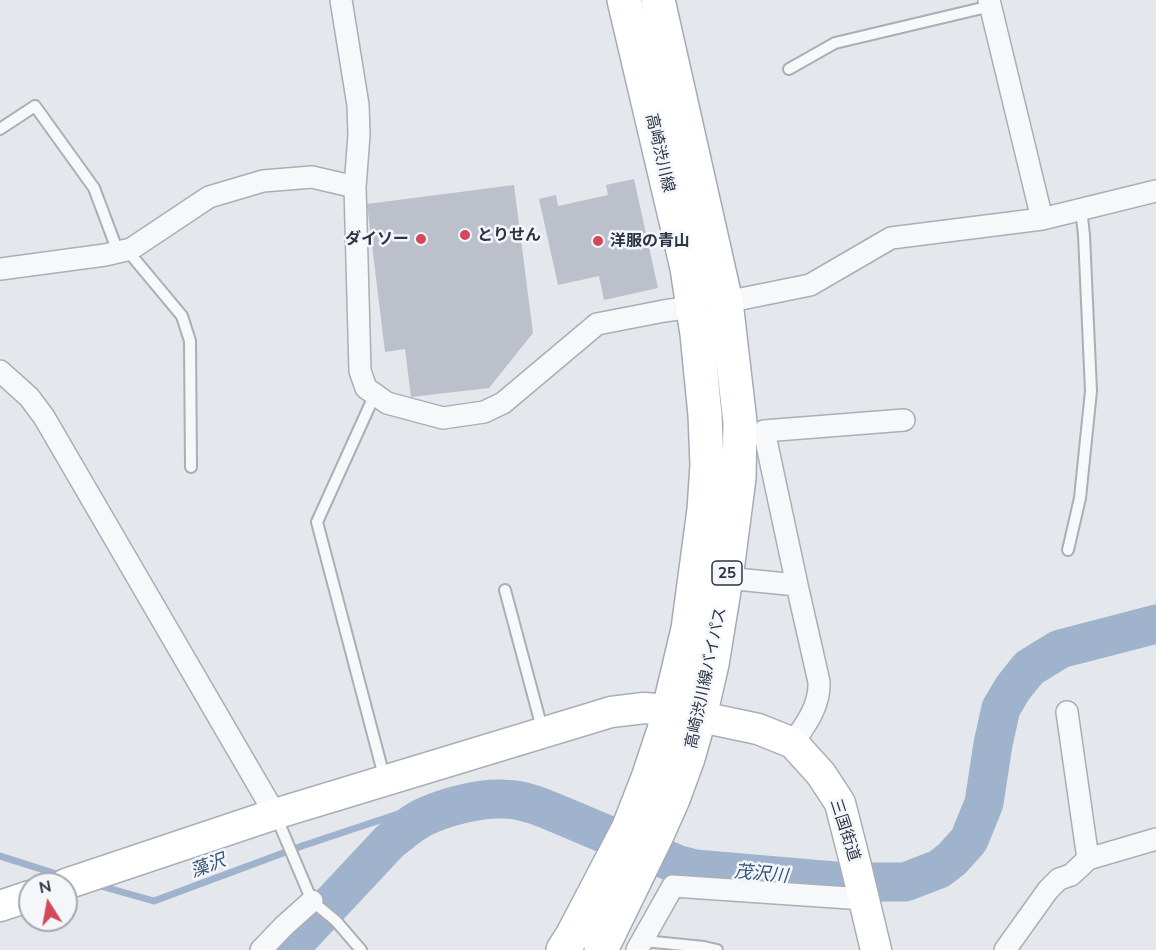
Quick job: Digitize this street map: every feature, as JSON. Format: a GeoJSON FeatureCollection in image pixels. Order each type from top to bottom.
{"type":"FeatureCollection","features":[{"type":"Feature","properties":{"kind":"main road","name":"高崎渋川線"},"geometry":{"type":"LineString","coordinates":[[624,0],[687,268],[693,306]]}},
{"type":"Feature","properties":{"kind":"main road","name":"高崎渋川線"},"geometry":{"type":"LineString","coordinates":[[658,0],[726,302]]}},
{"type":"Feature","properties":{"kind":"main road","name":"高崎渋川線バイパス"},"geometry":{"type":"LineString","coordinates":[[563,950],[681,779],[700,716],[712,664],[740,478],[740,422],[726,302]]}},
{"type":"Feature","properties":{"kind":"main road","name":"高崎渋川線バイパス"},"geometry":{"type":"LineString","coordinates":[[601,950],[635,847],[688,629],[704,510],[707,465],[705,415],[693,306]]}},
{"type":"Feature","properties":{"kind":"street"},"geometry":{"type":"LineString","coordinates":[[341,0],[358,105],[359,135],[355,187],[360,370],[366,388],[387,403],[443,418],[484,412],[503,403],[597,324],[810,285],[891,238],[1042,219],[1156,192]]}},
{"type":"Feature","properties":{"kind":"street"},"geometry":{"type":"LineString","coordinates":[[990,3],[1042,219]]}},
{"type":"Feature","properties":{"kind":"street"},"geometry":{"type":"LineString","coordinates":[[0,269],[131,249],[208,198],[263,181],[312,177],[355,187]]}},
{"type":"Feature","properties":{"kind":"street"},"geometry":{"type":"LineString","coordinates":[[0,371],[29,397],[44,417],[276,814]]}},
{"type":"Feature","properties":{"kind":"street"},"geometry":{"type":"LineString","coordinates":[[793,743],[813,711],[819,693],[819,682],[764,431],[904,420]]}},
{"type":"Feature","properties":{"kind":"street"},"geometry":{"type":"LineString","coordinates":[[726,578],[797,585]]}},
{"type":"Feature","properties":{"kind":"street","name":"三国街道"},"geometry":{"type":"LineString","coordinates":[[78,880],[276,814],[611,712],[644,708],[668,710],[758,729],[793,743],[821,774],[840,803],[876,950]]}},
{"type":"Feature","properties":{"kind":"street"},"geometry":{"type":"LineString","coordinates":[[1066,712],[1088,859]]}},
{"type":"Feature","properties":{"kind":"street"},"geometry":{"type":"LineString","coordinates":[[1005,950],[1048,890],[1059,879],[1071,876],[1088,859],[1156,838]]}},
{"type":"Feature","properties":{"kind":"street"},"geometry":{"type":"LineString","coordinates":[[640,945],[673,886],[864,899]]}},
{"type":"Feature","properties":{"kind":"street"},"geometry":{"type":"LineString","coordinates":[[0,906],[18,900]]}},
{"type":"Feature","properties":{"kind":"street"},"geometry":{"type":"LineString","coordinates":[[261,950],[312,901]]}},
{"type":"Feature","properties":{"kind":"lane"},"geometry":{"type":"LineString","coordinates":[[789,69],[835,42],[990,3]]}},
{"type":"Feature","properties":{"kind":"lane"},"geometry":{"type":"LineString","coordinates":[[0,129],[35,106],[94,189],[123,251],[182,316],[190,342],[191,467]]}},
{"type":"Feature","properties":{"kind":"lane"},"geometry":{"type":"LineString","coordinates":[[1068,550],[1080,498],[1091,391],[1082,209]]}},
{"type":"Feature","properties":{"kind":"lane"},"geometry":{"type":"LineString","coordinates":[[375,394],[317,522],[385,781]]}},
{"type":"Feature","properties":{"kind":"lane"},"geometry":{"type":"LineString","coordinates":[[506,590],[543,732]]}},
{"type":"Feature","properties":{"kind":"lane"},"geometry":{"type":"LineString","coordinates":[[276,814],[312,901],[336,921],[361,950]]}},
{"type":"Feature","properties":{"kind":"lane"},"geometry":{"type":"LineString","coordinates":[[640,945],[704,947],[717,950]]}},
{"type":"Feature","properties":{"kind":"building","name":"洋服の青山"},"geometry":{"type":"Polygon","coordinates":[[[634,179],[658,288],[604,300],[599,276],[558,285],[539,199],[556,195],[558,206],[608,195],[606,185],[634,179]]]}},
{"type":"Feature","properties":{"kind":"building"},"geometry":{"type":"Polygon","coordinates":[[[514,185],[533,333],[489,388],[411,397],[405,349],[385,352],[367,204],[514,185]]]}},
{"type":"Feature","properties":{"kind":"waterway","name":"茂沢川"},"geometry":{"type":"LineString","coordinates":[[288,950],[390,841],[406,828],[432,813],[483,800],[513,800],[532,804],[679,865],[695,869],[846,882],[905,882],[939,869],[952,859],[969,840],[984,803],[1001,708],[1029,668],[1060,649],[1156,624]]}},
{"type":"Feature","properties":{"kind":"waterway","name":"藻沢"},"geometry":{"type":"LineString","coordinates":[[97,885],[154,901],[302,846],[407,811],[423,817]]}},
{"type":"Feature","properties":{"kind":"waterway","name":"藻沢"},"geometry":{"type":"LineString","coordinates":[[0,856],[50,872]]}},
{"type":"Feature","properties":{"kind":"place","name":"とりせん"},"geometry":{"type":"Point","coordinates":[465,235]}},
{"type":"Feature","properties":{"kind":"place","name":"ダイソー"},"geometry":{"type":"Point","coordinates":[421,239]}},
{"type":"Feature","properties":{"kind":"place","name":"洋服の青山"},"geometry":{"type":"Point","coordinates":[598,241]}}]}
